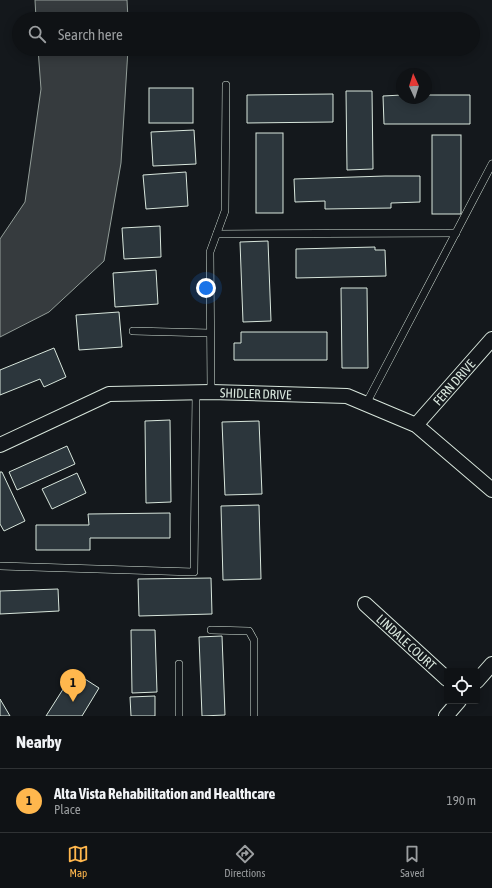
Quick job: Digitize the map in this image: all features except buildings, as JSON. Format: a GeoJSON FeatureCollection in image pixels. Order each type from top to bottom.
{"type":"FeatureCollection","features":[{"type":"Feature","properties":{"kind":"street","name":"FERN DRIVE"},"geometry":{"type":"LineString","coordinates":[[416,425],[492,339]]}},
{"type":"Feature","properties":{"kind":"street","name":"SHIDLER DRIVE"},"geometry":{"type":"LineString","coordinates":[[0,445],[109,394],[210,392],[347,396],[416,425],[492,490]]}},
{"type":"Feature","properties":{"kind":"street","name":"LINDALE COURT"},"geometry":{"type":"LineString","coordinates":[[365,604],[444,676]]}},
{"type":"Feature","properties":{"kind":"street"},"geometry":{"type":"LineString","coordinates":[[480,678],[492,664]]}},
{"type":"Feature","properties":{"kind":"street"},"geometry":{"type":"LineString","coordinates":[[446,716],[456,704]]}},
{"type":"Feature","properties":{"kind":"lane"},"geometry":{"type":"LineString","coordinates":[[210,392],[210,252],[225,210],[226,85]]}},
{"type":"Feature","properties":{"kind":"lane"},"geometry":{"type":"LineString","coordinates":[[366,404],[492,164]]}},
{"type":"Feature","properties":{"kind":"lane"},"geometry":{"type":"LineString","coordinates":[[217,234],[456,233]]}},
{"type":"Feature","properties":{"kind":"lane"},"geometry":{"type":"LineString","coordinates":[[133,331],[210,333]]}},
{"type":"Feature","properties":{"kind":"lane"},"geometry":{"type":"LineString","coordinates":[[0,566],[194,572],[196,393]]}},
{"type":"Feature","properties":{"kind":"lane"},"geometry":{"type":"LineString","coordinates":[[211,630],[248,631],[254,640],[254,716]]}},
{"type":"Feature","properties":{"kind":"lane"},"geometry":{"type":"LineString","coordinates":[[179,664],[179,716]]}},
{"type":"Feature","properties":{"kind":"shaded area"},"geometry":{"type":"Polygon","coordinates":[[[35,0],[127,0],[128,12],[36,12],[35,0]]]}},
{"type":"Feature","properties":{"kind":"shaded area"},"geometry":{"type":"Polygon","coordinates":[[[39,56],[128,56],[121,163],[104,261],[49,312],[0,337],[0,239],[25,202],[41,89],[39,56]]]}},
{"type":"Feature","properties":{"kind":"place","name":"Alta Vista Rehabilitation and Healthcare"},"geometry":{"type":"Point","coordinates":[73,702]}}]}
